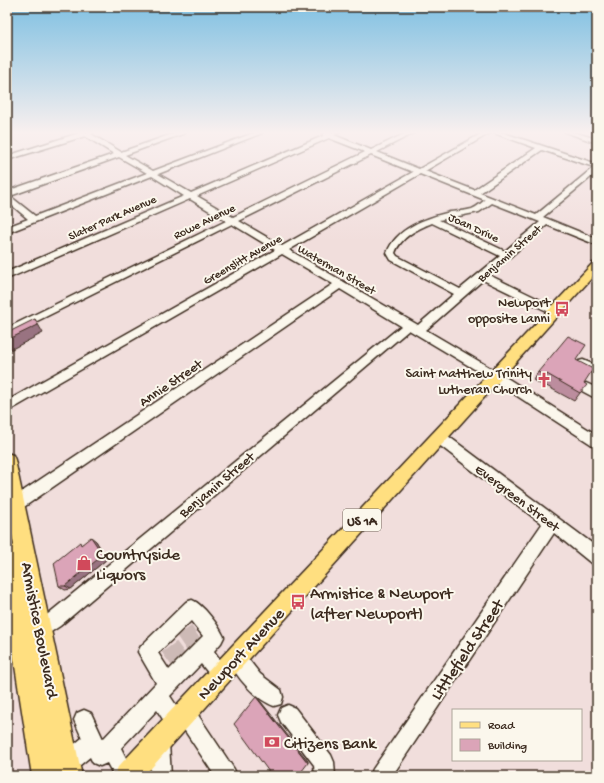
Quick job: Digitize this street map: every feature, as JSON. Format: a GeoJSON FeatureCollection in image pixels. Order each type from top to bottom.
{"type":"FeatureCollection","features":[{"type":"Feature","properties":{"kind":"main road","name":"Newport Avenue"},"geometry":{"type":"LineString","coordinates":[[126,776],[597,265]]}},
{"type":"Feature","properties":{"kind":"main road","name":"Armistice Boulevard"},"geometry":{"type":"LineString","coordinates":[[7,460],[68,769]]}},
{"type":"Feature","properties":{"kind":"main road","name":"Armistice Boulevard"},"geometry":{"type":"LineString","coordinates":[[7,552],[14,644],[45,776]]}},
{"type":"Feature","properties":{"kind":"street"},"geometry":{"type":"LineString","coordinates":[[34,220],[7,195],[79,169]]}},
{"type":"Feature","properties":{"kind":"street","name":"Waterman Street"},"geometry":{"type":"LineString","coordinates":[[143,169],[495,376],[597,442]]}},
{"type":"Feature","properties":{"kind":"street"},"geometry":{"type":"LineString","coordinates":[[7,230],[166,169]]}},
{"type":"Feature","properties":{"kind":"street","name":"Slater Park Avenue"},"geometry":{"type":"LineString","coordinates":[[7,276],[253,169]]}},
{"type":"Feature","properties":{"kind":"street","name":"Rowe Avenue"},"geometry":{"type":"LineString","coordinates":[[7,332],[337,169]]}},
{"type":"Feature","properties":{"kind":"street"},"geometry":{"type":"LineString","coordinates":[[413,169],[597,242]]}},
{"type":"Feature","properties":{"kind":"street","name":"Greenslitt Avenue"},"geometry":{"type":"LineString","coordinates":[[7,407],[423,169]]}},
{"type":"Feature","properties":{"kind":"street"},"geometry":{"type":"LineString","coordinates":[[475,193],[511,169]]}},
{"type":"Feature","properties":{"kind":"street","name":"Benjamin Street"},"geometry":{"type":"LineString","coordinates":[[14,644],[54,620],[413,328],[461,294],[506,255],[595,169]]}},
{"type":"Feature","properties":{"kind":"street"},"geometry":{"type":"LineString","coordinates":[[461,294],[394,258],[390,252],[396,241],[415,228],[432,220],[476,209],[492,200]]}},
{"type":"Feature","properties":{"kind":"street"},"geometry":{"type":"LineString","coordinates":[[7,212],[19,207]]}},
{"type":"Feature","properties":{"kind":"street","name":"Joan Drive"},"geometry":{"type":"LineString","coordinates":[[432,220],[439,225],[506,255]]}},
{"type":"Feature","properties":{"kind":"street"},"geometry":{"type":"LineString","coordinates":[[482,276],[555,311]]}},
{"type":"Feature","properties":{"kind":"street","name":"Annie Street"},"geometry":{"type":"LineString","coordinates":[[16,504],[340,284]]}},
{"type":"Feature","properties":{"kind":"street"},"geometry":{"type":"LineString","coordinates":[[583,364],[597,371]]}},
{"type":"Feature","properties":{"kind":"street"},"geometry":{"type":"LineString","coordinates":[[586,388],[597,394]]}},
{"type":"Feature","properties":{"kind":"street","name":"Evergreen Street"},"geometry":{"type":"LineString","coordinates":[[439,436],[597,557]]}},
{"type":"Feature","properties":{"kind":"street","name":"Littlefield Street"},"geometry":{"type":"LineString","coordinates":[[380,776],[552,523]]}},
{"type":"Feature","properties":{"kind":"street"},"geometry":{"type":"LineString","coordinates":[[68,769],[101,745],[163,690],[182,665],[215,637],[192,608],[180,627],[165,642],[147,652],[163,690],[180,717],[227,776]]}},
{"type":"Feature","properties":{"kind":"street"},"geometry":{"type":"LineString","coordinates":[[198,650],[220,674]]}},
{"type":"Feature","properties":{"kind":"street"},"geometry":{"type":"LineString","coordinates":[[236,657],[254,680],[274,698]]}},
{"type":"Feature","properties":{"kind":"street"},"geometry":{"type":"LineString","coordinates":[[288,716],[324,762],[325,776]]}},
{"type":"Feature","properties":{"kind":"street"},"geometry":{"type":"LineString","coordinates":[[84,720],[101,745],[126,776]]}},
{"type":"Feature","properties":{"kind":"street"},"geometry":{"type":"LineString","coordinates":[[159,741],[161,776]]}},
{"type":"Feature","properties":{"kind":"building"},"geometry":{"type":"Polygon","coordinates":[[[35,319],[38,325],[7,340],[7,333],[35,319]]]}},
{"type":"Feature","properties":{"kind":"building"},"geometry":{"type":"Polygon","coordinates":[[[568,336],[586,345],[576,360],[593,369],[584,383],[587,385],[580,393],[547,374],[546,376],[538,372],[568,336]]]}},
{"type":"Feature","properties":{"kind":"building","name":"Countryside Liquors"},"geometry":{"type":"Polygon","coordinates":[[[91,537],[103,555],[65,586],[59,586],[54,563],[80,542],[81,545],[91,537]]]}},
{"type":"Feature","properties":{"kind":"building","name":"Citizens Bank"},"geometry":{"type":"Polygon","coordinates":[[[256,697],[308,763],[298,776],[272,776],[234,724],[256,697]]]}},
{"type":"Feature","properties":{"kind":"tunnel"},"geometry":{"type":"LineString","coordinates":[[184,631],[195,647]]}},
{"type":"Feature","properties":{"kind":"tunnel"},"geometry":{"type":"LineString","coordinates":[[169,647],[180,662]]}},
{"type":"Feature","properties":{"kind":"place","name":"Newport opposite Lanni"},"geometry":{"type":"Point","coordinates":[562,309]}},
{"type":"Feature","properties":{"kind":"place","name":"Saint Matthew Trinity Lutheran Church"},"geometry":{"type":"Point","coordinates":[544,380]}},
{"type":"Feature","properties":{"kind":"place","name":"Countryside Liquors"},"geometry":{"type":"Point","coordinates":[84,563]}},
{"type":"Feature","properties":{"kind":"place","name":"Armistice & Newport (after Newport)"},"geometry":{"type":"Point","coordinates":[298,602]}},
{"type":"Feature","properties":{"kind":"place","name":"Citizens Bank"},"geometry":{"type":"Point","coordinates":[272,742]}}]}
